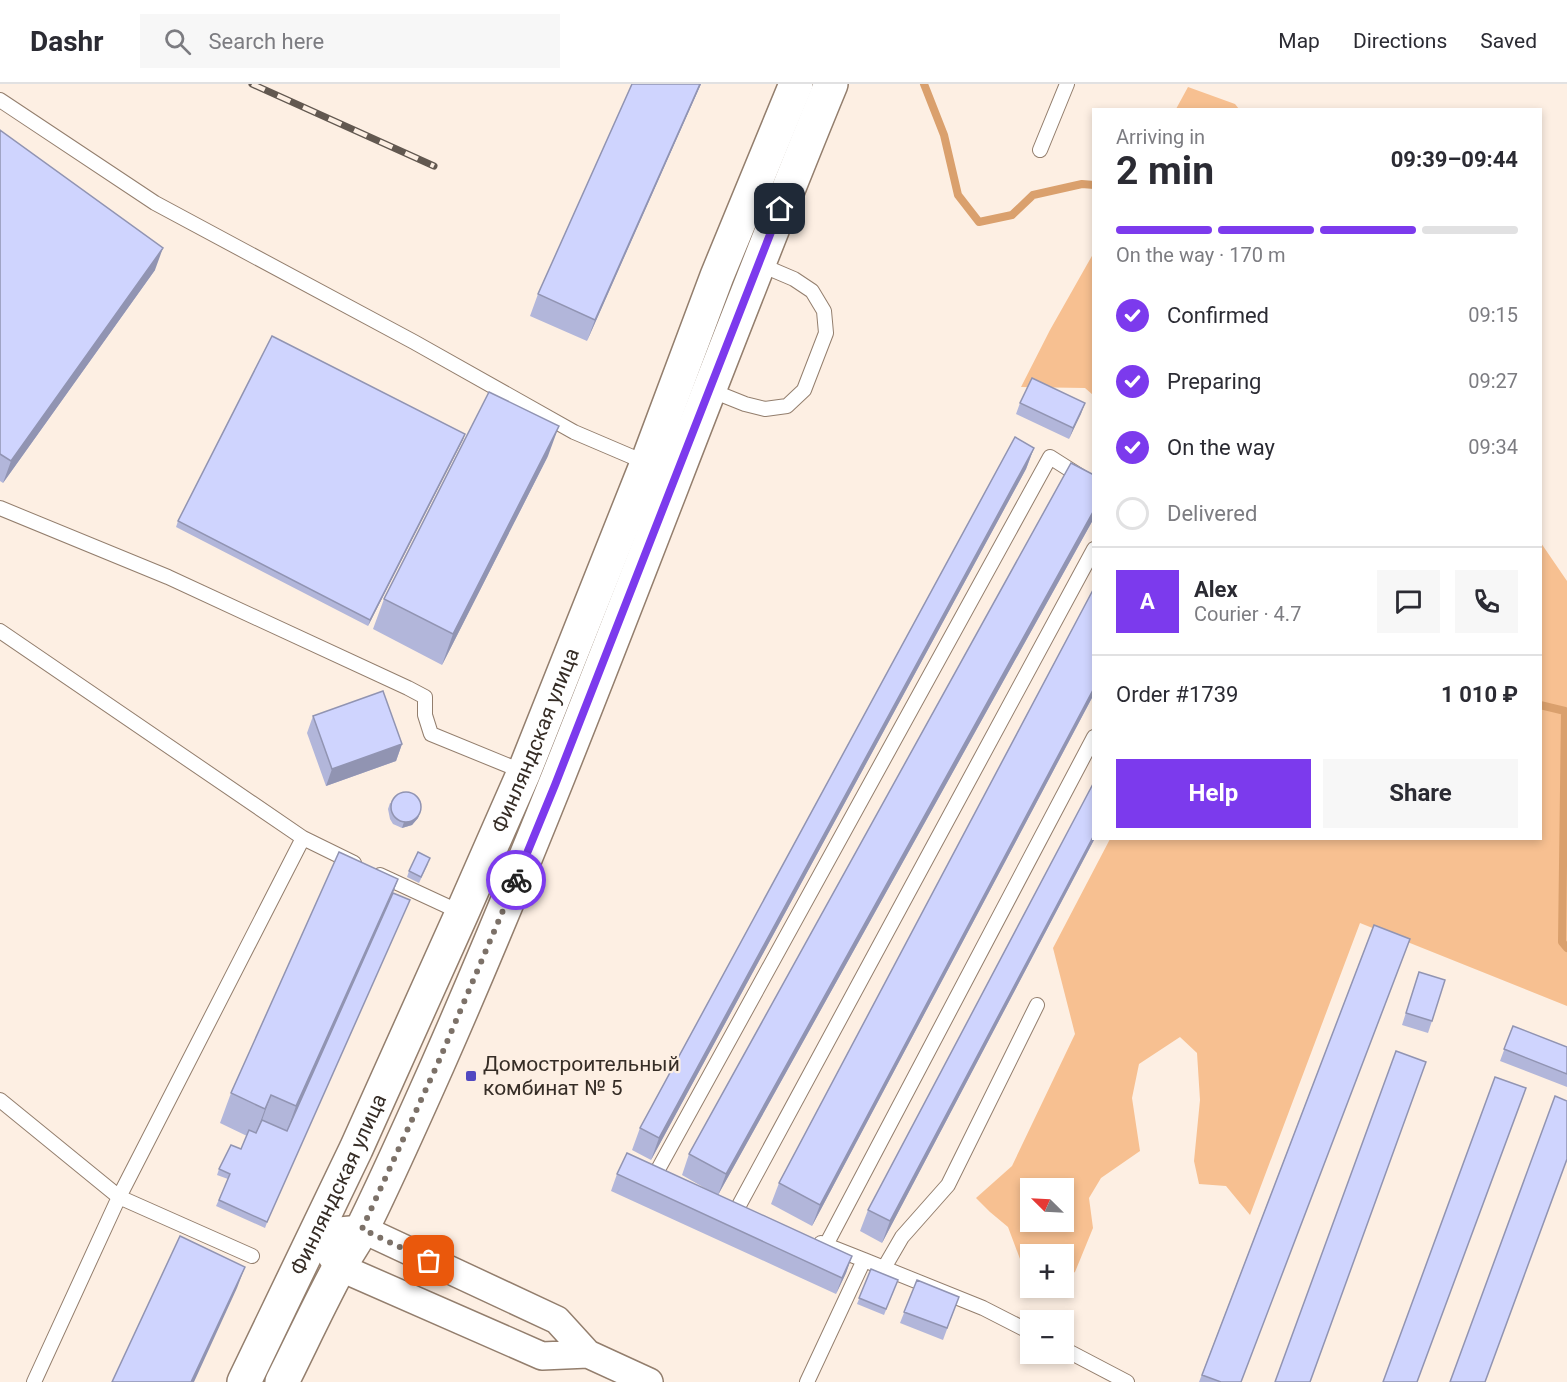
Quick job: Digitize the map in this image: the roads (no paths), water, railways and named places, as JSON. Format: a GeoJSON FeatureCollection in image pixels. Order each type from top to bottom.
{"type":"FeatureCollection","features":[{"type":"Feature","properties":{"kind":"street","name":"Финляндская улица"},"geometry":{"type":"LineString","coordinates":[[282,1382],[339,1267],[362,1229],[443,1052],[539,779],[661,469],[717,276],[796,84]]}},
{"type":"Feature","properties":{"kind":"street","name":"Финляндская улица"},"geometry":{"type":"LineString","coordinates":[[661,469],[710,390],[758,263],[831,84]]}},
{"type":"Feature","properties":{"kind":"street","name":"Финляндская улица"},"geometry":{"type":"LineString","coordinates":[[244,1382],[316,1233],[462,913],[539,779]]}},
{"type":"Feature","properties":{"kind":"street"},"geometry":{"type":"LineString","coordinates":[[588,1354],[542,1356],[339,1267],[316,1233],[362,1229],[557,1320],[588,1354],[649,1382]]}},
{"type":"Feature","properties":{"kind":"lane"},"geometry":{"type":"LineString","coordinates":[[1040,150],[1067,84]]}},
{"type":"Feature","properties":{"kind":"lane"},"geometry":{"type":"LineString","coordinates":[[0,100],[155,203],[414,342],[574,432],[661,469]]}},
{"type":"Feature","properties":{"kind":"lane"},"geometry":{"type":"LineString","coordinates":[[710,390],[745,404],[765,409],[787,406],[804,390],[823,343],[826,333],[824,311],[812,291],[794,279],[758,263]]}},
{"type":"Feature","properties":{"kind":"lane"},"geometry":{"type":"LineString","coordinates":[[675,1184],[655,1175],[1050,457],[1092,484]]}},
{"type":"Feature","properties":{"kind":"lane"},"geometry":{"type":"LineString","coordinates":[[0,508],[168,577],[408,688],[425,697],[425,715],[431,734],[539,779]]}},
{"type":"Feature","properties":{"kind":"lane"},"geometry":{"type":"LineString","coordinates":[[737,1211],[1092,553]]}},
{"type":"Feature","properties":{"kind":"lane"},"geometry":{"type":"LineString","coordinates":[[0,631],[303,838],[462,913]]}},
{"type":"Feature","properties":{"kind":"lane"},"geometry":{"type":"LineString","coordinates":[[826,1245],[1092,741]]}},
{"type":"Feature","properties":{"kind":"lane"},"geometry":{"type":"LineString","coordinates":[[34,1382],[119,1197],[303,838]]}},
{"type":"Feature","properties":{"kind":"lane"},"geometry":{"type":"LineString","coordinates":[[884,1268],[902,1237],[948,1185],[1037,1005]]}},
{"type":"Feature","properties":{"kind":"lane"},"geometry":{"type":"LineString","coordinates":[[0,1100],[119,1197],[252,1256]]}},
{"type":"Feature","properties":{"kind":"lane"},"geometry":{"type":"LineString","coordinates":[[804,1237],[984,1308],[1020,1327]]}},
{"type":"Feature","properties":{"kind":"lane"},"geometry":{"type":"LineString","coordinates":[[807,1382],[864,1260]]}},
{"type":"Feature","properties":{"kind":"lane"},"geometry":{"type":"LineString","coordinates":[[1074,1354],[1127,1382]]}},
{"type":"Feature","properties":{"kind":"waterway"},"geometry":{"type":"LineString","coordinates":[[924,84],[944,135],[958,195],[979,222],[1012,215],[1033,195],[1082,184],[1092,185]]}},
{"type":"Feature","properties":{"kind":"waterway"},"geometry":{"type":"LineString","coordinates":[[1542,705],[1565,711],[1562,942],[1567,948]]}},
{"type":"Feature","properties":{"kind":"railway"},"geometry":{"type":"LineString","coordinates":[[252,84],[434,166]]}},
{"type":"Feature","properties":{"kind":"place","name":"Домостроительный комбинат № 5"},"geometry":{"type":"Point","coordinates":[471,1076]}}]}
